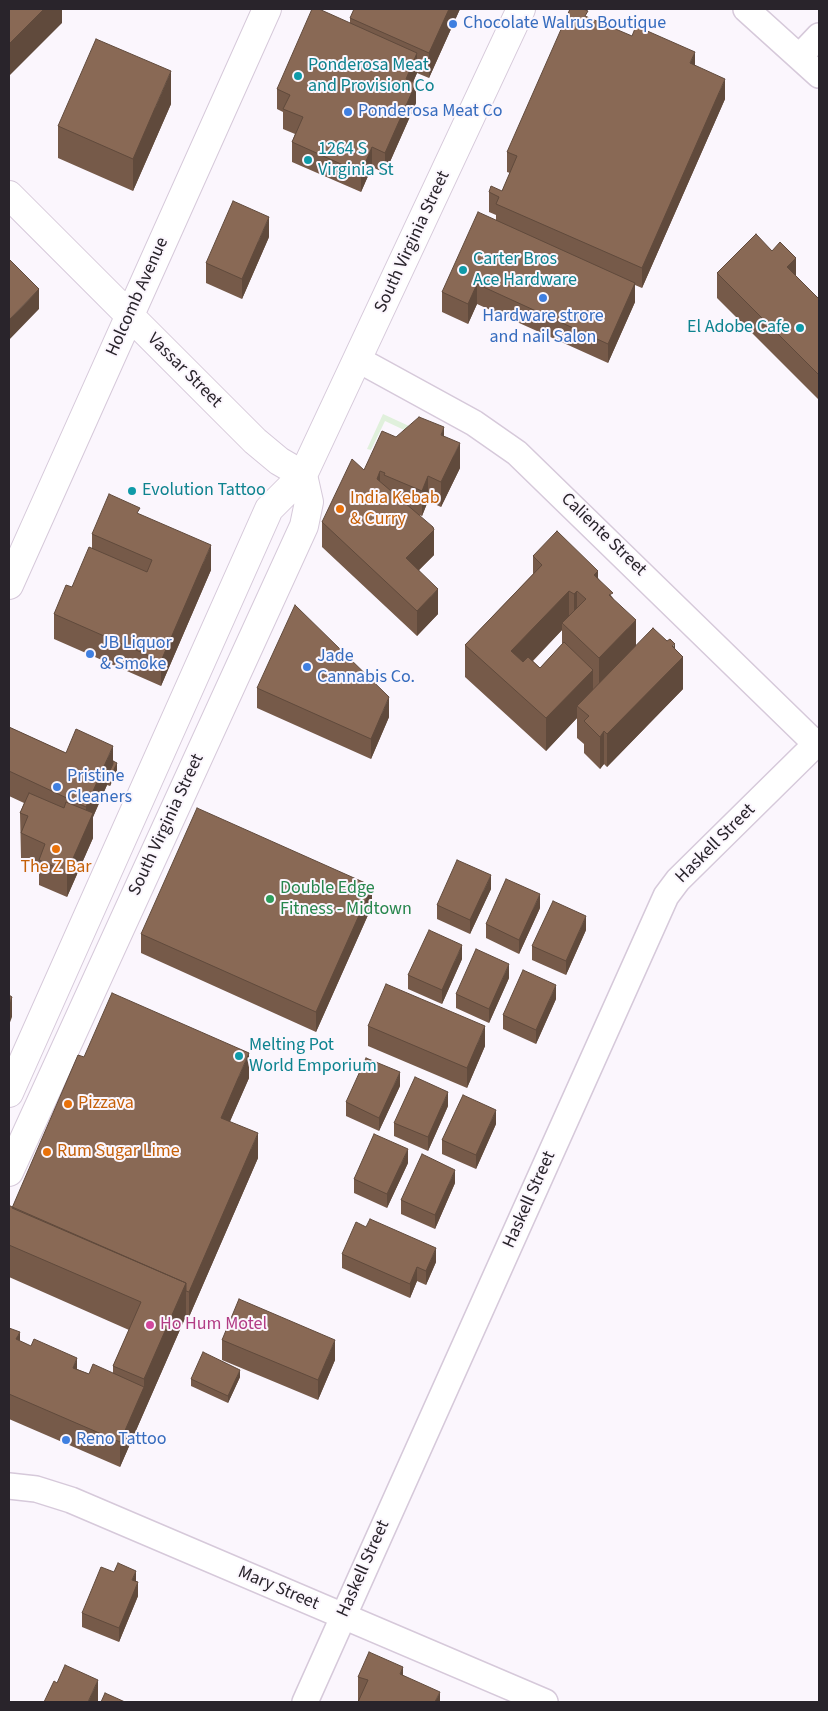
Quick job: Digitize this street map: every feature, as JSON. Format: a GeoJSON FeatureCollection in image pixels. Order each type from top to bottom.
{"type":"FeatureCollection","features":[{"type":"Feature","properties":{"kind":"main road","name":"Holcomb Avenue"},"geometry":{"type":"LineString","coordinates":[[9,585],[267,9]]}},
{"type":"Feature","properties":{"kind":"main road","name":"South Virginia Street"},"geometry":{"type":"LineString","coordinates":[[9,1093],[269,509],[303,475],[359,360],[521,9]]}},
{"type":"Feature","properties":{"kind":"main road","name":"Vassar Street"},"geometry":{"type":"LineString","coordinates":[[9,194],[255,441],[279,461],[303,475]]}},
{"type":"Feature","properties":{"kind":"main road","name":"South Virginia Street"},"geometry":{"type":"LineString","coordinates":[[9,1172],[304,526],[309,502],[303,475]]}},
{"type":"Feature","properties":{"kind":"street"},"geometry":{"type":"LineString","coordinates":[[746,9],[819,75]]}},
{"type":"Feature","properties":{"kind":"street"},"geometry":{"type":"LineString","coordinates":[[800,56],[819,36]]}},
{"type":"Feature","properties":{"kind":"street","name":"Caliente Street"},"geometry":{"type":"LineString","coordinates":[[359,360],[474,423],[517,453],[818,744]]}},
{"type":"Feature","properties":{"kind":"street","name":"Haskell Street"},"geometry":{"type":"LineString","coordinates":[[305,1702],[666,896],[684,875],[818,744]]}},
{"type":"Feature","properties":{"kind":"street","name":"Mary Street"},"geometry":{"type":"LineString","coordinates":[[9,1486],[36,1489],[71,1500],[545,1702]]}},
{"type":"Feature","properties":{"kind":"green space"},"geometry":{"type":"Polygon","coordinates":[[[383,414],[422,432],[419,437],[385,421],[371,450],[367,449],[383,414]]]}},
{"type":"Feature","properties":{"kind":"building"},"geometry":{"type":"Polygon","coordinates":[[[9,9],[44,9],[9,44],[9,9]]]}},
{"type":"Feature","properties":{"kind":"building","name":"Ponderosa Meat Co"},"geometry":{"type":"Polygon","coordinates":[[[312,9],[319,9],[417,53],[406,79],[416,83],[385,153],[372,147],[361,173],[292,142],[303,117],[283,109],[290,95],[277,89],[312,9]]]}},
{"type":"Feature","properties":{"kind":"building"},"geometry":{"type":"Polygon","coordinates":[[[354,9],[449,9],[429,53],[350,18],[354,9]]]}},
{"type":"Feature","properties":{"kind":"building"},"geometry":{"type":"Polygon","coordinates":[[[570,9],[588,11],[585,16],[632,36],[636,26],[695,52],[690,63],[725,79],[642,268],[496,204],[499,197],[489,192],[491,186],[502,191],[517,156],[507,152],[570,9]]]}},
{"type":"Feature","properties":{"kind":"building"},"geometry":{"type":"Polygon","coordinates":[[[96,39],[171,71],[133,159],[58,126],[96,39]]]}},
{"type":"Feature","properties":{"kind":"building"},"geometry":{"type":"Polygon","coordinates":[[[233,201],[269,217],[242,279],[206,263],[233,201]]]}},
{"type":"Feature","properties":{"kind":"building","name":"Hardware strore and nail Salon"},"geometry":{"type":"Polygon","coordinates":[[[478,212],[635,283],[608,344],[477,284],[468,304],[442,292],[478,212]]]}},
{"type":"Feature","properties":{"kind":"building"},"geometry":{"type":"Polygon","coordinates":[[[756,234],[772,251],[780,242],[796,258],[787,267],[819,299],[819,375],[717,273],[756,234]]]}},
{"type":"Feature","properties":{"kind":"building"},"geometry":{"type":"Polygon","coordinates":[[[9,259],[39,289],[9,320],[9,259]]]}},
{"type":"Feature","properties":{"kind":"building"},"geometry":{"type":"Polygon","coordinates":[[[419,417],[444,427],[441,435],[460,443],[441,482],[428,476],[422,491],[384,475],[385,473],[380,471],[377,479],[433,527],[434,530],[406,558],[438,589],[417,611],[322,522],[352,459],[364,470],[382,431],[396,437],[419,417]]]}},
{"type":"Feature","properties":{"kind":"building"},"geometry":{"type":"Polygon","coordinates":[[[109,494],[140,508],[137,513],[211,545],[161,661],[54,614],[66,585],[72,587],[89,547],[147,572],[152,560],[92,534],[109,494]]]}},
{"type":"Feature","properties":{"kind":"building"},"geometry":{"type":"Polygon","coordinates":[[[557,531],[598,571],[594,575],[613,593],[609,595],[636,620],[599,658],[562,623],[586,599],[577,591],[574,594],[569,591],[511,651],[523,662],[528,657],[540,668],[564,642],[593,670],[546,718],[465,645],[542,565],[533,556],[557,531]]]}},
{"type":"Feature","properties":{"kind":"building","name":"Jade Cannabis Co."},"geometry":{"type":"Polygon","coordinates":[[[295,605],[389,697],[371,739],[257,688],[295,605]]]}},
{"type":"Feature","properties":{"kind":"building"},"geometry":{"type":"Polygon","coordinates":[[[653,628],[667,641],[670,639],[675,644],[672,646],[683,657],[607,734],[604,731],[600,737],[584,721],[589,716],[577,706],[653,628]]]}},
{"type":"Feature","properties":{"kind":"building"},"geometry":{"type":"Polygon","coordinates":[[[9,727],[66,753],[76,729],[113,746],[86,807],[9,771],[9,727]]]}},
{"type":"Feature","properties":{"kind":"building"},"geometry":{"type":"Polygon","coordinates":[[[113,761],[117,763],[110,778],[107,777],[113,761]]]}},
{"type":"Feature","properties":{"kind":"building"},"geometry":{"type":"Polygon","coordinates":[[[29,793],[64,808],[66,802],[93,813],[67,872],[39,860],[45,844],[21,833],[28,816],[20,813],[29,793]]]}},
{"type":"Feature","properties":{"kind":"building"},"geometry":{"type":"Polygon","coordinates":[[[197,808],[372,886],[316,1012],[141,934],[197,808]]]}},
{"type":"Feature","properties":{"kind":"building"},"geometry":{"type":"Polygon","coordinates":[[[457,860],[491,875],[470,920],[437,905],[457,860]]]}},
{"type":"Feature","properties":{"kind":"building"},"geometry":{"type":"Polygon","coordinates":[[[506,879],[540,894],[519,940],[486,924],[506,879]]]}},
{"type":"Feature","properties":{"kind":"building"},"geometry":{"type":"Polygon","coordinates":[[[553,901],[586,916],[566,961],[532,946],[553,901]]]}},
{"type":"Feature","properties":{"kind":"building"},"geometry":{"type":"Polygon","coordinates":[[[429,930],[462,945],[442,990],[408,975],[429,930]]]}},
{"type":"Feature","properties":{"kind":"building"},"geometry":{"type":"Polygon","coordinates":[[[476,949],[509,964],[489,1009],[456,994],[476,949]]]}},
{"type":"Feature","properties":{"kind":"building"},"geometry":{"type":"Polygon","coordinates":[[[523,970],[556,985],[536,1030],[503,1015],[523,970]]]}},
{"type":"Feature","properties":{"kind":"building"},"geometry":{"type":"Polygon","coordinates":[[[386,984],[485,1026],[467,1068],[368,1026],[386,984]]]}},
{"type":"Feature","properties":{"kind":"building"},"geometry":{"type":"Polygon","coordinates":[[[112,993],[249,1053],[221,1118],[258,1133],[189,1292],[186,1291],[186,1283],[12,1208],[78,1055],[84,1057],[112,993]]]}},
{"type":"Feature","properties":{"kind":"building"},"geometry":{"type":"Polygon","coordinates":[[[366,1058],[400,1072],[379,1118],[346,1102],[366,1058]]]}},
{"type":"Feature","properties":{"kind":"building"},"geometry":{"type":"Polygon","coordinates":[[[415,1077],[448,1092],[428,1137],[394,1123],[415,1077]]]}},
{"type":"Feature","properties":{"kind":"building"},"geometry":{"type":"Polygon","coordinates":[[[463,1095],[496,1110],[476,1155],[442,1140],[463,1095]]]}},
{"type":"Feature","properties":{"kind":"building"},"geometry":{"type":"Polygon","coordinates":[[[374,1134],[408,1149],[387,1194],[354,1179],[374,1134]]]}},
{"type":"Feature","properties":{"kind":"building"},"geometry":{"type":"Polygon","coordinates":[[[422,1154],[455,1170],[435,1215],[401,1200],[422,1154]]]}},
{"type":"Feature","properties":{"kind":"building"},"geometry":{"type":"Polygon","coordinates":[[[10,1206],[186,1283],[144,1379],[113,1366],[141,1302],[9,1245],[10,1206]]]}},
{"type":"Feature","properties":{"kind":"building"},"geometry":{"type":"Polygon","coordinates":[[[370,1219],[436,1248],[426,1271],[417,1267],[410,1284],[342,1254],[356,1222],[366,1227],[370,1219]]]}},
{"type":"Feature","properties":{"kind":"building"},"geometry":{"type":"Polygon","coordinates":[[[239,1299],[335,1340],[318,1380],[222,1340],[239,1299]]]}},
{"type":"Feature","properties":{"kind":"building"},"geometry":{"type":"Polygon","coordinates":[[[9,1328],[20,1332],[16,1339],[31,1346],[34,1339],[77,1358],[73,1368],[89,1374],[93,1364],[144,1387],[120,1442],[9,1394],[9,1328]]]}},
{"type":"Feature","properties":{"kind":"building"},"geometry":{"type":"Polygon","coordinates":[[[203,1352],[240,1370],[228,1396],[191,1379],[203,1352]]]}},
{"type":"Feature","properties":{"kind":"building"},"geometry":{"type":"Polygon","coordinates":[[[118,1563],[136,1571],[132,1580],[138,1582],[119,1628],[82,1613],[101,1567],[114,1572],[118,1563]]]}},
{"type":"Feature","properties":{"kind":"building"},"geometry":{"type":"Polygon","coordinates":[[[369,1652],[403,1667],[400,1674],[440,1692],[435,1702],[358,1702],[368,1680],[358,1677],[369,1652]]]}},
{"type":"Feature","properties":{"kind":"building"},"geometry":{"type":"Polygon","coordinates":[[[65,1665],[98,1680],[88,1702],[44,1702],[54,1681],[57,1683],[65,1665]]]}},
{"type":"Feature","properties":{"kind":"building"},"geometry":{"type":"Polygon","coordinates":[[[105,1693],[125,1702],[101,1702],[105,1693]]]}},
{"type":"Feature","properties":{"kind":"place","name":"Chocolate Walrus Boutique"},"geometry":{"type":"Point","coordinates":[453,24]}},
{"type":"Feature","properties":{"kind":"place","name":"Ponderosa Meat and Provision Co"},"geometry":{"type":"Point","coordinates":[298,76]}},
{"type":"Feature","properties":{"kind":"place","name":"Ponderosa Meat Co"},"geometry":{"type":"Point","coordinates":[348,112]}},
{"type":"Feature","properties":{"kind":"place","name":"1264 S Virginia St"},"geometry":{"type":"Point","coordinates":[308,160]}},
{"type":"Feature","properties":{"kind":"place","name":"Carter Bros Ace Hardware"},"geometry":{"type":"Point","coordinates":[463,270]}},
{"type":"Feature","properties":{"kind":"place","name":"Hardware strore and nail Salon"},"geometry":{"type":"Point","coordinates":[543,298]}},
{"type":"Feature","properties":{"kind":"place","name":"El Adobe Cafe"},"geometry":{"type":"Point","coordinates":[800,328]}},
{"type":"Feature","properties":{"kind":"place","name":"Evolution Tattoo"},"geometry":{"type":"Point","coordinates":[132,491]}},
{"type":"Feature","properties":{"kind":"place","name":"India Kebab & Curry"},"geometry":{"type":"Point","coordinates":[340,509]}},
{"type":"Feature","properties":{"kind":"place","name":"JB Liquor & Smoke"},"geometry":{"type":"Point","coordinates":[90,654]}},
{"type":"Feature","properties":{"kind":"place","name":"Jade Cannabis Co."},"geometry":{"type":"Point","coordinates":[307,667]}},
{"type":"Feature","properties":{"kind":"place","name":"Pristine Cleaners"},"geometry":{"type":"Point","coordinates":[57,787]}},
{"type":"Feature","properties":{"kind":"place","name":"The Z Bar"},"geometry":{"type":"Point","coordinates":[56,849]}},
{"type":"Feature","properties":{"kind":"place","name":"Double Edge Fitness - Midtown"},"geometry":{"type":"Point","coordinates":[270,899]}},
{"type":"Feature","properties":{"kind":"place","name":"Melting Pot World Emporium"},"geometry":{"type":"Point","coordinates":[239,1056]}},
{"type":"Feature","properties":{"kind":"place","name":"Pizzava"},"geometry":{"type":"Point","coordinates":[68,1104]}},
{"type":"Feature","properties":{"kind":"place","name":"Rum Sugar Lime"},"geometry":{"type":"Point","coordinates":[47,1152]}},
{"type":"Feature","properties":{"kind":"place","name":"Ho Hum Motel"},"geometry":{"type":"Point","coordinates":[150,1325]}},
{"type":"Feature","properties":{"kind":"place","name":"Reno Tattoo"},"geometry":{"type":"Point","coordinates":[66,1440]}}]}
